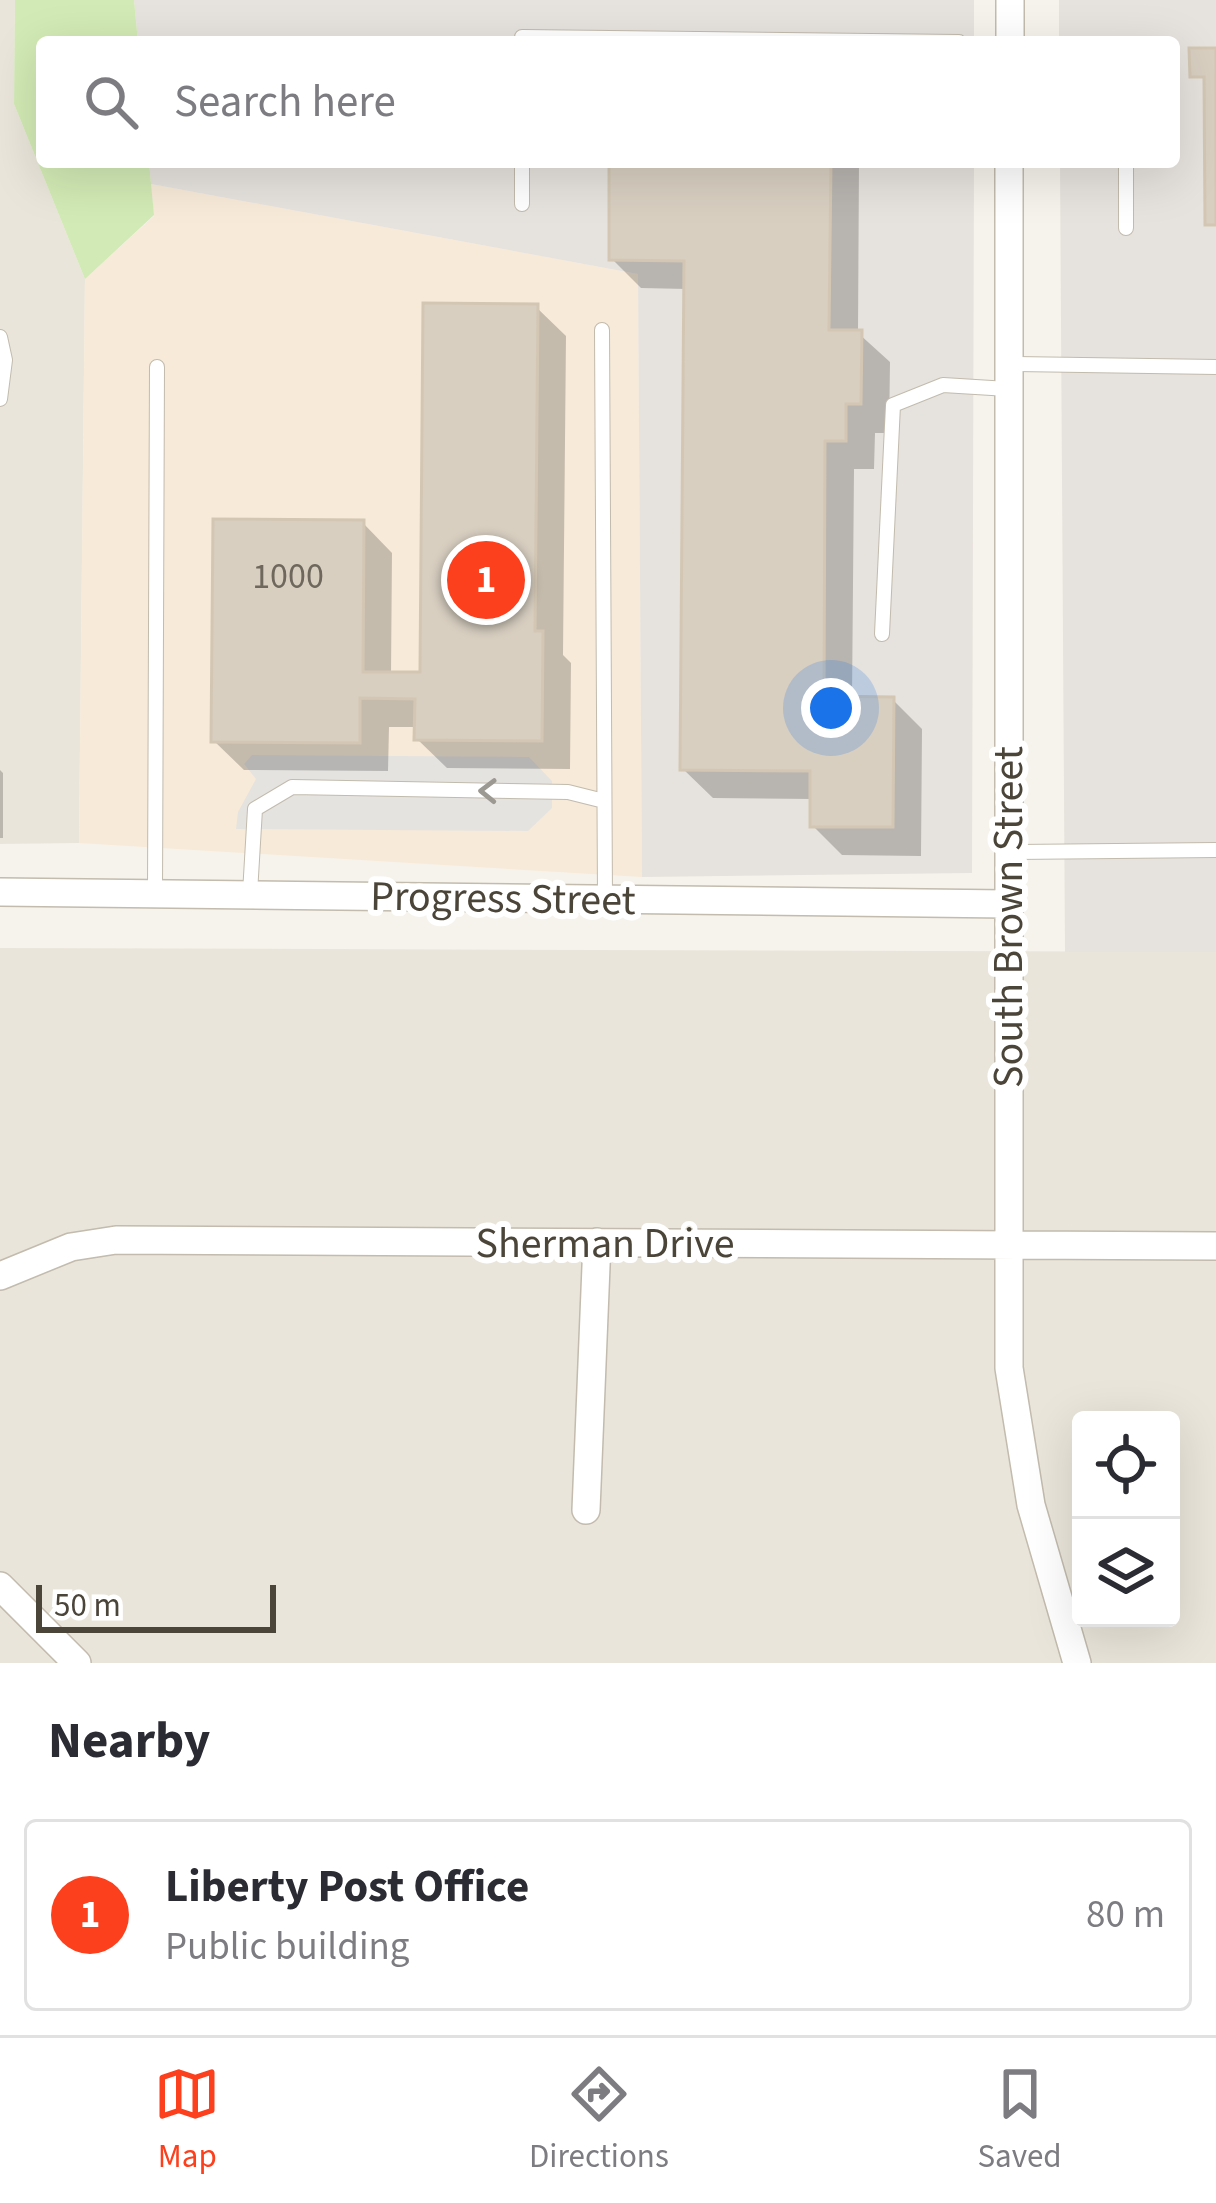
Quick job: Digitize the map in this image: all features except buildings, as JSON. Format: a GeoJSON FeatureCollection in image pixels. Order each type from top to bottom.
{"type":"FeatureCollection","features":[{"type":"Feature","properties":{"kind":"street"},"geometry":{"type":"LineString","coordinates":[[1010,0],[1010,36]]}},
{"type":"Feature","properties":{"kind":"street","name":"South Brown Street"},"geometry":{"type":"LineString","coordinates":[[1009,168],[1009,1368],[1018,1443],[1077,1663]]}},
{"type":"Feature","properties":{"kind":"street","name":"Progress Street"},"geometry":{"type":"LineString","coordinates":[[0,892],[1006,904]]}},
{"type":"Feature","properties":{"kind":"street","name":"Sherman Drive"},"geometry":{"type":"LineString","coordinates":[[0,1276],[71,1247],[116,1240],[1216,1246]]}},
{"type":"Feature","properties":{"kind":"street"},"geometry":{"type":"LineString","coordinates":[[586,1510],[597,1242]]}},
{"type":"Feature","properties":{"kind":"street"},"geometry":{"type":"LineString","coordinates":[[0,1586],[77,1663]]}},
{"type":"Feature","properties":{"kind":"lane"},"geometry":{"type":"LineString","coordinates":[[522,168],[522,204]]}},
{"type":"Feature","properties":{"kind":"lane"},"geometry":{"type":"LineString","coordinates":[[1126,168],[1126,228]]}},
{"type":"Feature","properties":{"kind":"lane"},"geometry":{"type":"LineString","coordinates":[[602,330],[605,898]]}},
{"type":"Feature","properties":{"kind":"lane"},"geometry":{"type":"LineString","coordinates":[[0,337],[4,388],[0,399]]}},
{"type":"Feature","properties":{"kind":"lane"},"geometry":{"type":"LineString","coordinates":[[155,892],[157,367]]}},
{"type":"Feature","properties":{"kind":"lane"},"geometry":{"type":"LineString","coordinates":[[882,634],[893,405],[943,385],[1008,376],[1216,367]]}},
{"type":"Feature","properties":{"kind":"lane"},"geometry":{"type":"LineString","coordinates":[[250,893],[255,809],[292,787],[568,792],[604,802]]}},
{"type":"Feature","properties":{"kind":"lane"},"geometry":{"type":"LineString","coordinates":[[1006,852],[1216,850]]}},
{"type":"Feature","properties":{"kind":"shaded area"},"geometry":{"type":"Polygon","coordinates":[[[0,0],[15,0],[14,104],[36,168],[40,168],[85,279],[79,843],[0,844],[0,0]]]}},
{"type":"Feature","properties":{"kind":"shaded area"},"geometry":{"type":"Polygon","coordinates":[[[134,0],[974,0],[974,36],[137,36],[134,0]]]}},
{"type":"Feature","properties":{"kind":"shaded area"},"geometry":{"type":"Polygon","coordinates":[[[1059,0],[1216,0],[1216,952],[1065,952],[1060,168],[1180,168],[1180,36],[1059,36],[1059,0]]]}},
{"type":"Feature","properties":{"kind":"shaded area"},"geometry":{"type":"Polygon","coordinates":[[[150,168],[974,168],[972,873],[642,877],[638,274],[151,184],[150,168]]]}},
{"type":"Feature","properties":{"kind":"shaded area"},"geometry":{"type":"Polygon","coordinates":[[[151,184],[638,274],[642,877],[79,843],[85,279],[154,216],[151,184]]]}},
{"type":"Feature","properties":{"kind":"shaded area"},"geometry":{"type":"Polygon","coordinates":[[[252,755],[529,757],[552,781],[552,808],[528,831],[236,829],[238,812],[256,779],[244,764],[252,755]]]}},
{"type":"Feature","properties":{"kind":"shaded area"},"geometry":{"type":"Polygon","coordinates":[[[0,948],[1216,952],[1216,1663],[0,1663],[0,948]]]}},
{"type":"Feature","properties":{"kind":"green space"},"geometry":{"type":"Polygon","coordinates":[[[15,0],[134,0],[137,36],[36,36],[36,158],[14,104],[15,0]]]}},
{"type":"Feature","properties":{"kind":"green space"},"geometry":{"type":"Polygon","coordinates":[[[40,168],[150,168],[154,215],[85,279],[40,168]]]}},
{"type":"Feature","properties":{"kind":"place","name":"Liberty Post Office"},"geometry":{"type":"Point","coordinates":[486,580]}}]}
